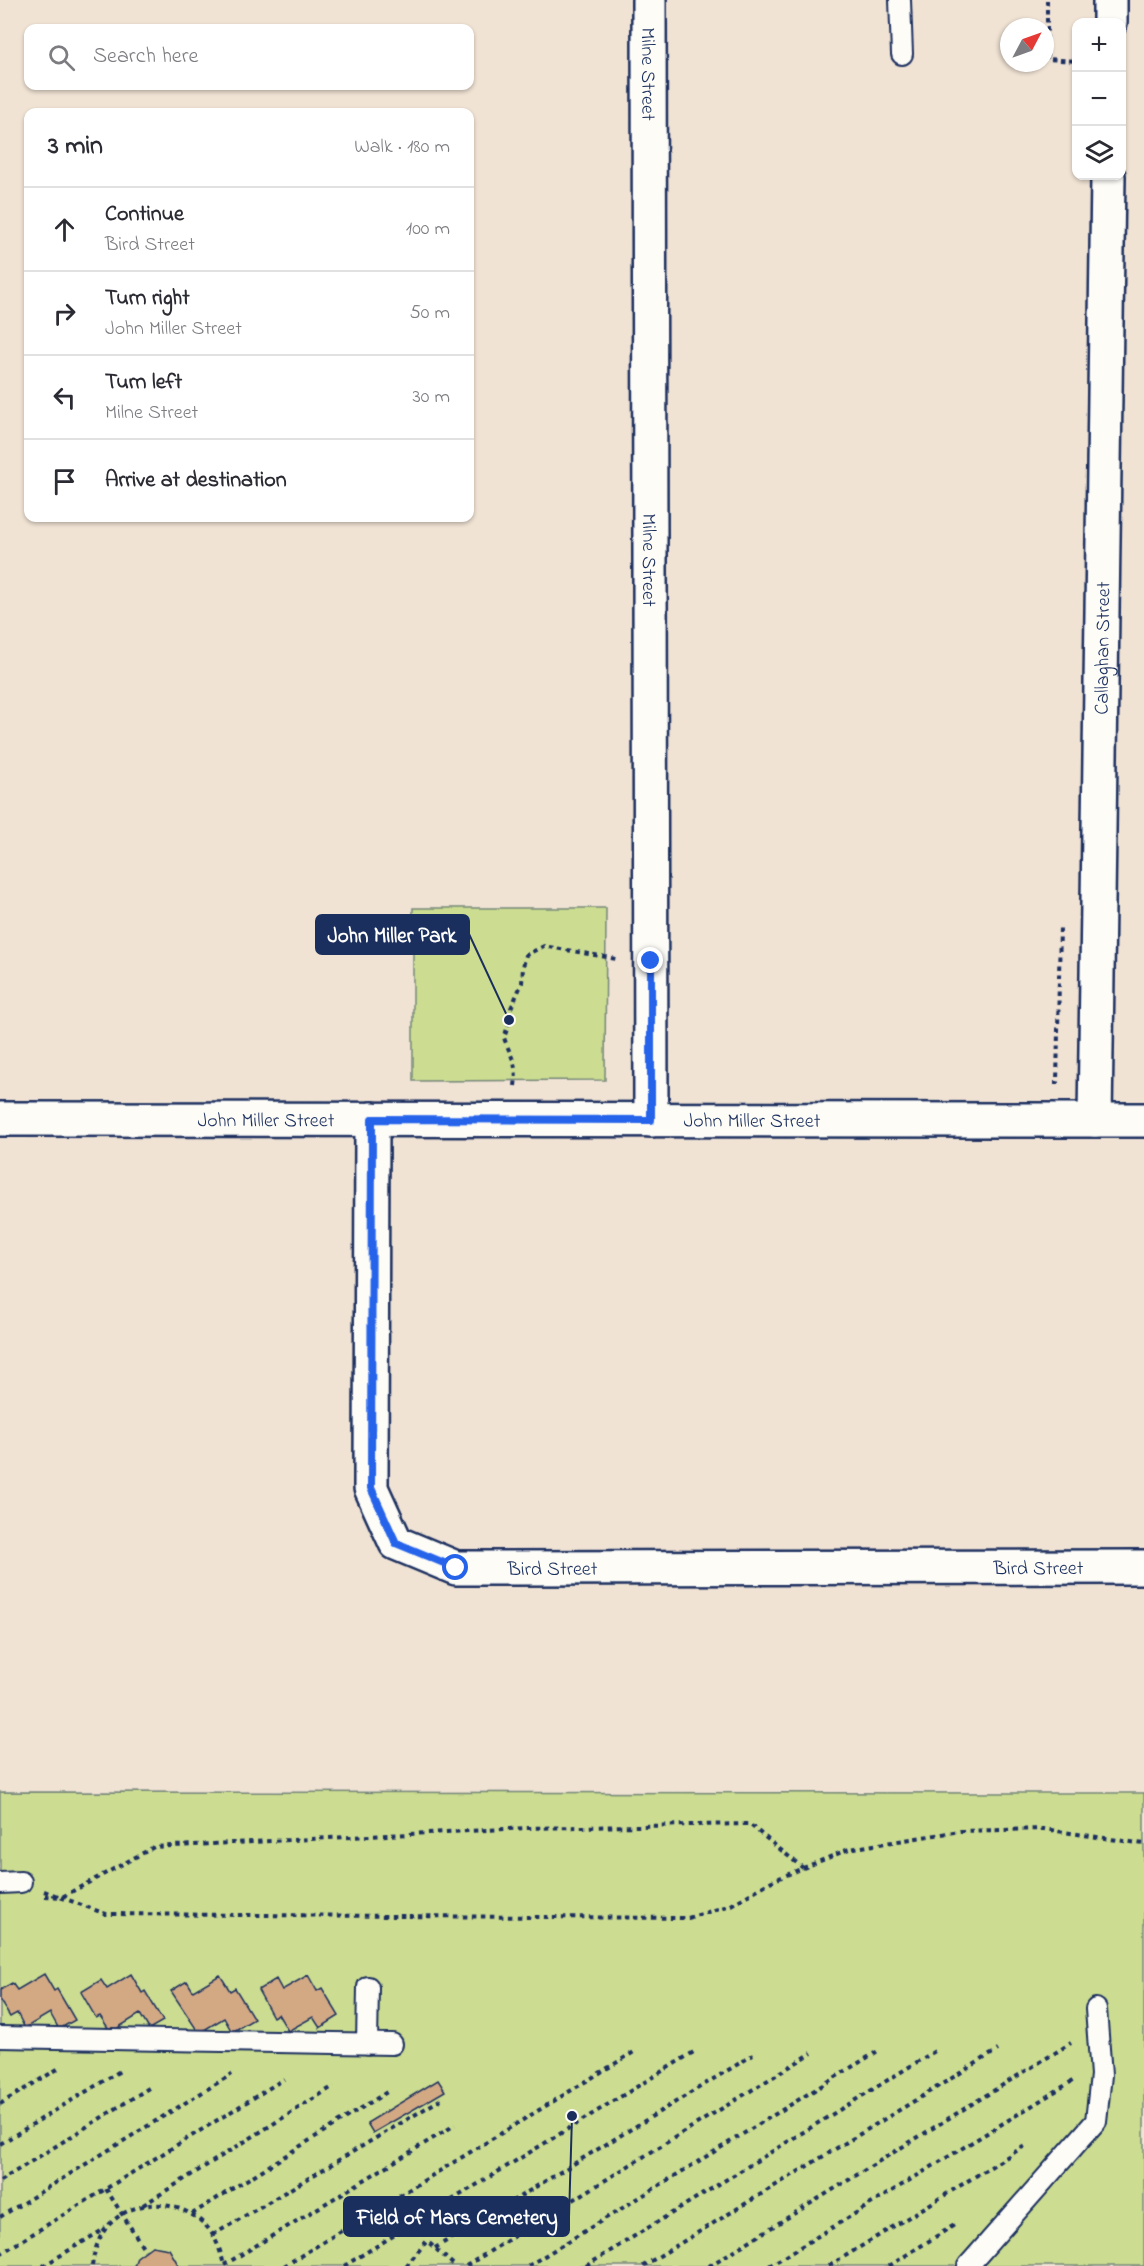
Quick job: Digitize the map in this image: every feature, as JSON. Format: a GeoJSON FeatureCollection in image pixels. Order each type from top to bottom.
{"type":"FeatureCollection","features":[{"type":"Feature","properties":{"kind":"street","name":"Milne Street"},"geometry":{"type":"LineString","coordinates":[[650,0],[651,1120]]}},
{"type":"Feature","properties":{"kind":"street"},"geometry":{"type":"LineString","coordinates":[[1110,0],[1110,18]]}},
{"type":"Feature","properties":{"kind":"street","name":"Callaghan Street"},"geometry":{"type":"LineString","coordinates":[[1095,1120],[1108,180]]}},
{"type":"Feature","properties":{"kind":"street","name":"John Miller Street"},"geometry":{"type":"LineString","coordinates":[[0,1119],[1144,1120]]}},
{"type":"Feature","properties":{"kind":"street","name":"Bird Street"},"geometry":{"type":"LineString","coordinates":[[372,1119],[371,1488],[396,1543],[456,1568],[1144,1567]]}},
{"type":"Feature","properties":{"kind":"lane"},"geometry":{"type":"LineString","coordinates":[[900,0],[902,54]]}},
{"type":"Feature","properties":{"kind":"lane"},"geometry":{"type":"LineString","coordinates":[[0,1883],[21,1882]]}},
{"type":"Feature","properties":{"kind":"lane"},"geometry":{"type":"LineString","coordinates":[[367,2044],[368,1987]]}},
{"type":"Feature","properties":{"kind":"lane"},"geometry":{"type":"LineString","coordinates":[[968,2266],[1096,2121],[1101,2075],[1097,2018]]}},
{"type":"Feature","properties":{"kind":"lane"},"geometry":{"type":"LineString","coordinates":[[0,2037],[392,2044]]}},
{"type":"Feature","properties":{"kind":"path"},"geometry":{"type":"LineString","coordinates":[[1047,0],[1047,59],[1072,61]]}},
{"type":"Feature","properties":{"kind":"path"},"geometry":{"type":"LineString","coordinates":[[515,1087],[517,1073],[515,1061],[504,1038],[511,1017],[511,1008],[522,983],[526,955],[544,946],[614,959],[651,961]]}},
{"type":"Feature","properties":{"kind":"path"},"geometry":{"type":"LineString","coordinates":[[62,1897],[154,1847],[526,1828],[748,1824],[803,1868]]}},
{"type":"Feature","properties":{"kind":"path"},"geometry":{"type":"LineString","coordinates":[[21,1882],[106,1914],[688,1918],[731,1905],[772,1881],[849,1849],[960,1831],[1044,1829],[1144,1844]]}},
{"type":"Feature","properties":{"kind":"path"},"geometry":{"type":"LineString","coordinates":[[709,2266],[1097,2018]]}},
{"type":"Feature","properties":{"kind":"path"},"geometry":{"type":"LineString","coordinates":[[344,2266],[697,2050]]}},
{"type":"Feature","properties":{"kind":"path"},"geometry":{"type":"LineString","coordinates":[[586,2266],[936,2050]]}},
{"type":"Feature","properties":{"kind":"path"},"geometry":{"type":"LineString","coordinates":[[643,2266],[998,2050]]}},
{"type":"Feature","properties":{"kind":"path"},"geometry":{"type":"LineString","coordinates":[[528,2266],[878,2051]]}},
{"type":"Feature","properties":{"kind":"path"},"geometry":{"type":"LineString","coordinates":[[284,2266],[634,2052]]}},
{"type":"Feature","properties":{"kind":"path"},"geometry":{"type":"LineString","coordinates":[[466,2266],[812,2053]]}},
{"type":"Feature","properties":{"kind":"path"},"geometry":{"type":"LineString","coordinates":[[435,2248],[753,2055]]}},
{"type":"Feature","properties":{"kind":"path"},"geometry":{"type":"LineString","coordinates":[[768,2266],[1100,2063]]}},
{"type":"Feature","properties":{"kind":"path"},"geometry":{"type":"LineString","coordinates":[[0,2104],[61,2067]]}},
{"type":"Feature","properties":{"kind":"path"},"geometry":{"type":"LineString","coordinates":[[0,2144],[120,2071]]}},
{"type":"Feature","properties":{"kind":"path"},"geometry":{"type":"LineString","coordinates":[[0,2217],[232,2074]]}},
{"type":"Feature","properties":{"kind":"path"},"geometry":{"type":"LineString","coordinates":[[0,2254],[284,2079]]}},
{"type":"Feature","properties":{"kind":"path"},"geometry":{"type":"LineString","coordinates":[[0,2181],[152,2086]]}},
{"type":"Feature","properties":{"kind":"path"},"geometry":{"type":"LineString","coordinates":[[43,2266],[107,2228],[123,2214],[143,2205],[334,2086]]}},
{"type":"Feature","properties":{"kind":"path"},"geometry":{"type":"LineString","coordinates":[[192,2214],[387,2092]]}},
{"type":"Feature","properties":{"kind":"path"},"geometry":{"type":"LineString","coordinates":[[213,2235],[443,2098]]}},
{"type":"Feature","properties":{"kind":"path"},"geometry":{"type":"LineString","coordinates":[[143,2205],[166,2204],[192,2214],[205,2224],[213,2235],[224,2266],[455,2125]]}},
{"type":"Feature","properties":{"kind":"path"},"geometry":{"type":"LineString","coordinates":[[829,2266],[1028,2144]]}},
{"type":"Feature","properties":{"kind":"path"},"geometry":{"type":"LineString","coordinates":[[106,2189],[146,2250]]}},
{"type":"Feature","properties":{"kind":"path"},"geometry":{"type":"LineString","coordinates":[[889,2266],[956,2224]]}},
{"type":"Feature","properties":{"kind":"path"},"geometry":{"type":"LineString","coordinates":[[92,2266],[96,2247],[107,2228]]}},
{"type":"Feature","properties":{"kind":"path"},"geometry":{"type":"LineString","coordinates":[[406,2266],[427,2241],[449,2264],[456,2266]]}},
{"type":"Feature","properties":{"kind":"green space"},"geometry":{"type":"Polygon","coordinates":[[[413,908],[606,908],[605,1080],[413,1081],[413,908]]]}},
{"type":"Feature","properties":{"kind":"green space"},"geometry":{"type":"Polygon","coordinates":[[[0,1792],[1144,1793],[1144,2266],[0,2266],[0,1792]]]}},
{"type":"Feature","properties":{"kind":"building"},"geometry":{"type":"Polygon","coordinates":[[[44,1974],[54,1991],[57,1989],[75,2020],[59,2029],[50,2013],[25,2028],[17,2013],[10,2017],[0,2001],[0,1990],[12,1983],[17,1990],[44,1974]]]}},
{"type":"Feature","properties":{"kind":"building"},"geometry":{"type":"Polygon","coordinates":[[[131,1974],[142,1993],[145,1991],[163,2021],[149,2029],[140,2014],[111,2032],[100,2016],[96,2018],[81,1992],[101,1980],[107,1989],[131,1974]]]}},
{"type":"Feature","properties":{"kind":"building"},"geometry":{"type":"Polygon","coordinates":[[[220,1975],[230,1991],[235,1988],[254,2019],[232,2032],[224,2018],[199,2033],[171,1991],[187,1981],[193,1991],[220,1975]]]}},
{"type":"Feature","properties":{"kind":"building"},"geometry":{"type":"Polygon","coordinates":[[[308,1975],[317,1991],[322,1988],[339,2016],[320,2028],[313,2017],[288,2031],[278,2014],[273,2017],[258,1990],[276,1979],[282,1990],[308,1975]]]}},
{"type":"Feature","properties":{"kind":"building"},"geometry":{"type":"Polygon","coordinates":[[[438,2080],[445,2091],[373,2133],[367,2123],[438,2080]]]}},
{"type":"Feature","properties":{"kind":"building"},"geometry":{"type":"Polygon","coordinates":[[[152,2246],[169,2249],[179,2266],[134,2266],[137,2257],[152,2246]]]}},
{"type":"Feature","properties":{"kind":"place","name":"John Miller Park"},"geometry":{"type":"Point","coordinates":[509,1020]}},
{"type":"Feature","properties":{"kind":"place","name":"Field of Mars Cemetery"},"geometry":{"type":"Point","coordinates":[572,2116]}},
{"type":"Feature","properties":{"kind":"route"},"geometry":{"type":"LineString","coordinates":[[456,1568],[396,1543],[371,1488],[372,1119],[651,1120],[651,961]]}}]}
